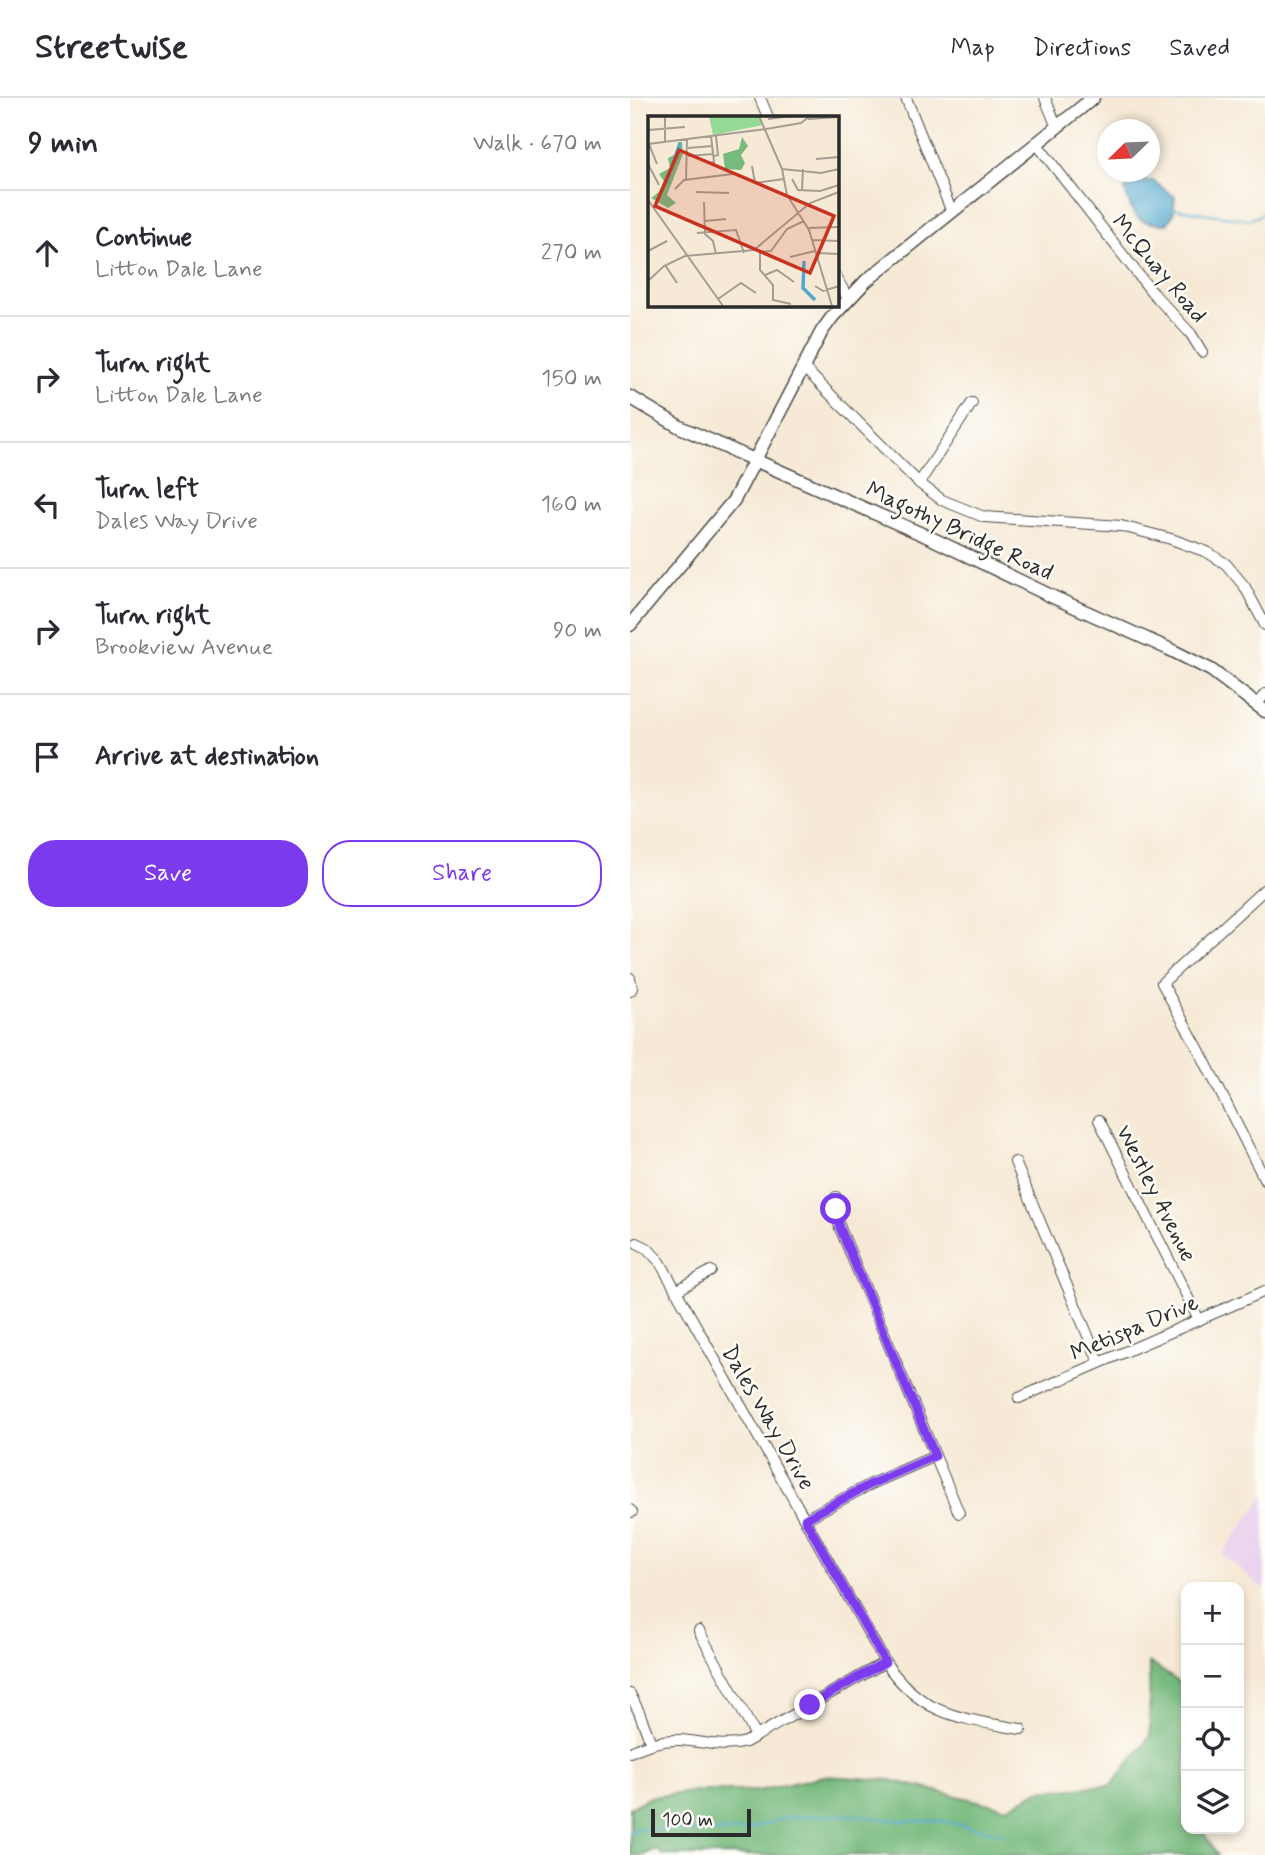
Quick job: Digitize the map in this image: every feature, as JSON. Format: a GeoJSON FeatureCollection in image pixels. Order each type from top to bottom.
{"type":"FeatureCollection","features":[{"type":"Feature","properties":{"kind":"main road"},"geometry":{"type":"LineString","coordinates":[[630,625],[734,500],[822,331],[848,299],[951,210],[1093,98]]}},
{"type":"Feature","properties":{"kind":"main road","name":"Magothy Bridge Road"},"geometry":{"type":"LineString","coordinates":[[630,397],[680,427],[933,539],[1169,649],[1211,670],[1262,703]]}},
{"type":"Feature","properties":{"kind":"street"},"geometry":{"type":"LineString","coordinates":[[760,98],[768,116]]}},
{"type":"Feature","properties":{"kind":"street"},"geometry":{"type":"LineString","coordinates":[[906,98],[951,210]]}},
{"type":"Feature","properties":{"kind":"street"},"geometry":{"type":"LineString","coordinates":[[1045,98],[1056,125]]}},
{"type":"Feature","properties":{"kind":"street","name":"McQuay Road"},"geometry":{"type":"LineString","coordinates":[[1036,143],[1151,291],[1191,334],[1202,352]]}},
{"type":"Feature","properties":{"kind":"street"},"geometry":{"type":"LineString","coordinates":[[838,281],[848,299]]}},
{"type":"Feature","properties":{"kind":"street"},"geometry":{"type":"LineString","coordinates":[[803,367],[919,483],[943,500],[984,517],[1121,526],[1207,552],[1226,564],[1245,587],[1265,625]]}},
{"type":"Feature","properties":{"kind":"street"},"geometry":{"type":"LineString","coordinates":[[919,483],[972,403]]}},
{"type":"Feature","properties":{"kind":"street"},"geometry":{"type":"LineString","coordinates":[[1265,889],[1162,984],[1265,1180]]}},
{"type":"Feature","properties":{"kind":"street"},"geometry":{"type":"LineString","coordinates":[[630,978],[630,991]]}},
{"type":"Feature","properties":{"kind":"street","name":"Westley Avenue"},"geometry":{"type":"LineString","coordinates":[[1100,1120],[1199,1320]]}},
{"type":"Feature","properties":{"kind":"street"},"geometry":{"type":"LineString","coordinates":[[1015,1162],[1099,1362]]}},
{"type":"Feature","properties":{"kind":"street"},"geometry":{"type":"LineString","coordinates":[[836,1198],[840,1228],[959,1513]]}},
{"type":"Feature","properties":{"kind":"street","name":"Dales Way Drive"},"geometry":{"type":"LineString","coordinates":[[637,1243],[654,1254],[676,1291],[895,1677],[915,1696],[935,1709],[956,1717],[1021,1729]]}},
{"type":"Feature","properties":{"kind":"street"},"geometry":{"type":"LineString","coordinates":[[676,1291],[711,1271]]}},
{"type":"Feature","properties":{"kind":"street","name":"Metispa Drive"},"geometry":{"type":"LineString","coordinates":[[1019,1398],[1265,1291]]}},
{"type":"Feature","properties":{"kind":"street"},"geometry":{"type":"LineString","coordinates":[[805,1519],[871,1484],[935,1456]]}},
{"type":"Feature","properties":{"kind":"street"},"geometry":{"type":"LineString","coordinates":[[699,1631],[756,1736]]}},
{"type":"Feature","properties":{"kind":"street"},"geometry":{"type":"LineString","coordinates":[[630,1752],[651,1743],[679,1740],[732,1745],[746,1742],[885,1662]]}},
{"type":"Feature","properties":{"kind":"street"},"geometry":{"type":"LineString","coordinates":[[630,1694],[651,1743]]}},
{"type":"Feature","properties":{"kind":"shaded area"},"geometry":{"type":"Polygon","coordinates":[[[1265,1495],[1265,1591],[1222,1554],[1265,1495]]]}},
{"type":"Feature","properties":{"kind":"green space"},"geometry":{"type":"Polygon","coordinates":[[[1149,1662],[1181,1684],[1181,1834],[1204,1834],[1218,1855],[663,1855],[656,1849],[643,1855],[630,1855],[630,1808],[650,1797],[702,1791],[758,1791],[824,1776],[890,1780],[1007,1808],[1039,1791],[1112,1785],[1150,1736],[1149,1662]]]}},
{"type":"Feature","properties":{"kind":"water"},"geometry":{"type":"Polygon","coordinates":[[[1133,182],[1154,182],[1175,197],[1173,215],[1167,224],[1149,222],[1137,217],[1130,206],[1125,189],[1133,182]]]}},
{"type":"Feature","properties":{"kind":"waterway"},"geometry":{"type":"LineString","coordinates":[[1172,208],[1249,220],[1265,213]]}},
{"type":"Feature","properties":{"kind":"waterway"},"geometry":{"type":"LineString","coordinates":[[630,1832],[636,1829],[743,1831],[789,1817],[852,1815],[903,1821],[942,1821],[1004,1834]]}},
{"type":"Feature","properties":{"kind":"route"},"geometry":{"type":"LineString","coordinates":[[810,1705],[885,1662],[805,1519],[854,1492],[935,1456],[840,1228],[836,1209]]}}]}
